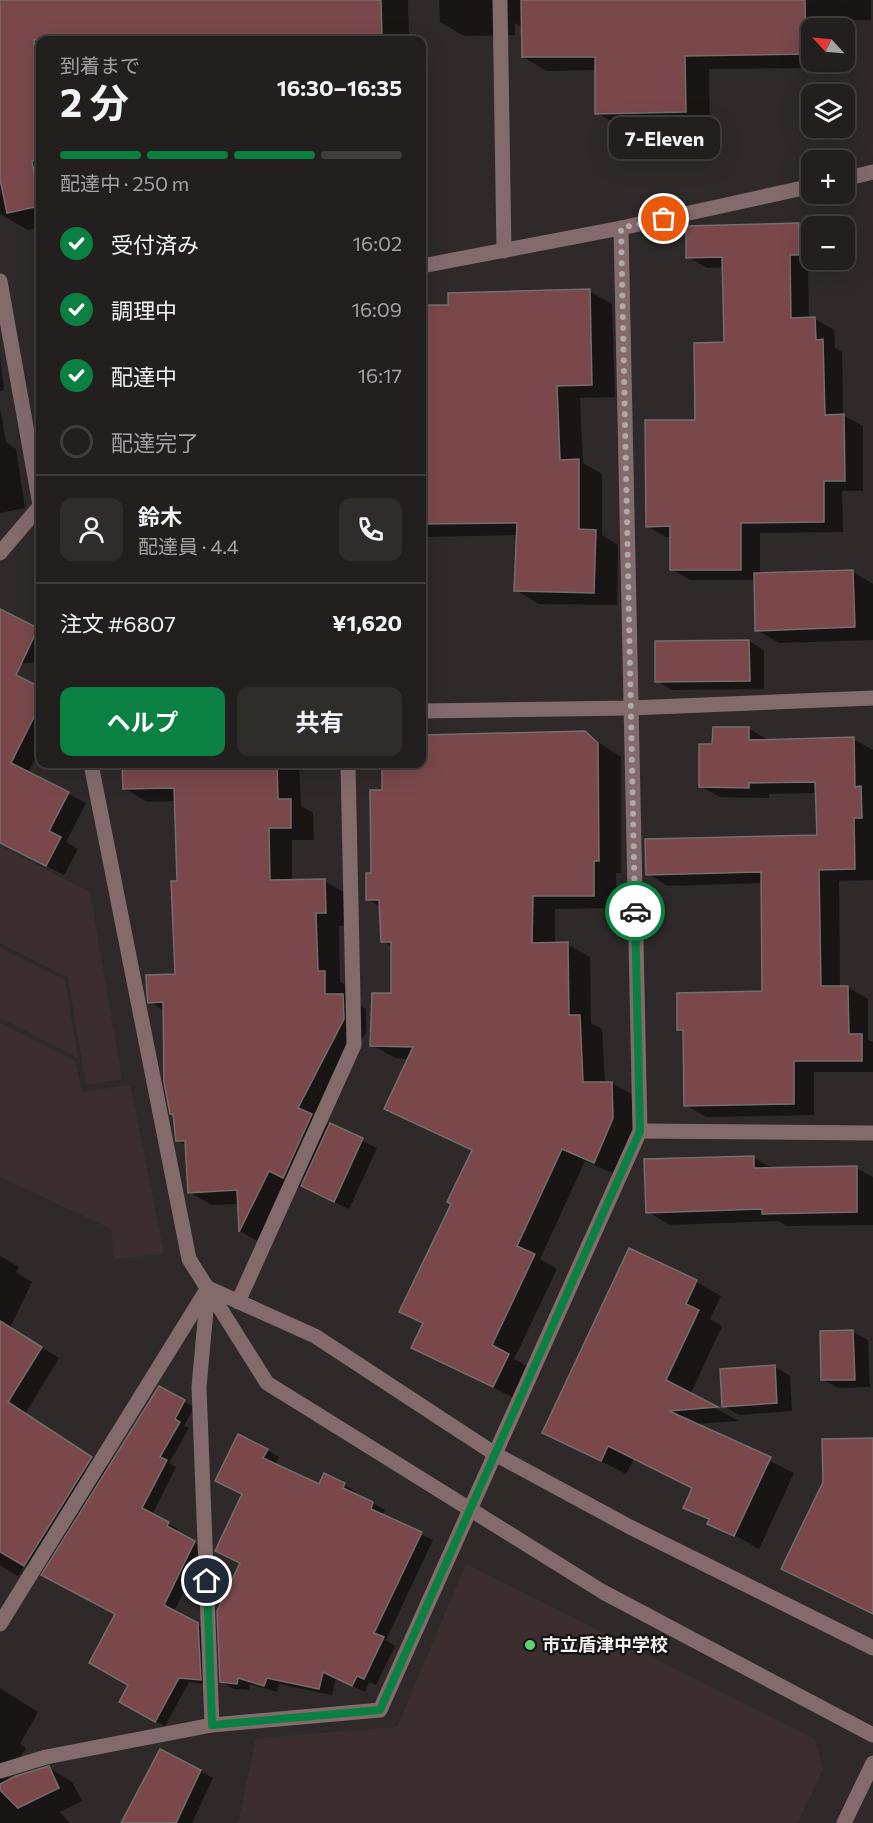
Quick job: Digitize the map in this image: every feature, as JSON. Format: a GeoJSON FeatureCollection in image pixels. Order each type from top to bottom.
{"type":"FeatureCollection","features":[{"type":"Feature","properties":{"kind":"street"},"geometry":{"type":"LineString","coordinates":[[500,0],[504,251]]}},
{"type":"Feature","properties":{"kind":"street"},"geometry":{"type":"LineString","coordinates":[[855,176],[873,172]]}},
{"type":"Feature","properties":{"kind":"street"},"geometry":{"type":"LineString","coordinates":[[426,265],[621,228],[801,188]]}},
{"type":"Feature","properties":{"kind":"street"},"geometry":{"type":"LineString","coordinates":[[0,1771],[46,1757],[212,1725],[380,1710],[640,1131],[621,228]]}},
{"type":"Feature","properties":{"kind":"street"},"geometry":{"type":"LineString","coordinates":[[0,281],[36,484]]}},
{"type":"Feature","properties":{"kind":"street"},"geometry":{"type":"LineString","coordinates":[[0,553],[36,511]]}},
{"type":"Feature","properties":{"kind":"street"},"geometry":{"type":"LineString","coordinates":[[426,711],[631,708],[873,698]]}},
{"type":"Feature","properties":{"kind":"street"},"geometry":{"type":"LineString","coordinates":[[92,768],[189,1259],[267,1383],[603,1592],[873,1735]]}},
{"type":"Feature","properties":{"kind":"street"},"geometry":{"type":"LineString","coordinates":[[238,1302],[354,1045],[348,768]]}},
{"type":"Feature","properties":{"kind":"street"},"geometry":{"type":"LineString","coordinates":[[640,1131],[873,1133]]}},
{"type":"Feature","properties":{"kind":"street"},"geometry":{"type":"LineString","coordinates":[[208,1288],[315,1336],[495,1454],[630,1527],[873,1648]]}},
{"type":"Feature","properties":{"kind":"street"},"geometry":{"type":"LineString","coordinates":[[0,1624],[208,1288]]}},
{"type":"Feature","properties":{"kind":"street"},"geometry":{"type":"LineString","coordinates":[[208,1288],[199,1387],[212,1725]]}},
{"type":"Feature","properties":{"kind":"street"},"geometry":{"type":"LineString","coordinates":[[844,1823],[873,1763]]}},
{"type":"Feature","properties":{"kind":"shaded area"},"geometry":{"type":"Polygon","coordinates":[[[0,846],[90,892],[122,1079],[86,1085],[68,978],[0,943],[0,846]]]}},
{"type":"Feature","properties":{"kind":"shaded area"},"geometry":{"type":"Polygon","coordinates":[[[0,948],[65,980],[78,1058],[0,1018],[0,948]]]}},
{"type":"Feature","properties":{"kind":"shaded area"},"geometry":{"type":"Polygon","coordinates":[[[0,1023],[75,1061],[82,1092],[130,1085],[164,1254],[114,1259],[111,1229],[0,1177],[0,1023]]]}},
{"type":"Feature","properties":{"kind":"shaded area","name":"市立盾津中学校"},"geometry":{"type":"Polygon","coordinates":[[[466,1564],[815,1739],[823,1770],[797,1823],[238,1823],[256,1738],[397,1727],[466,1564]]]}},
{"type":"Feature","properties":{"kind":"building"},"geometry":{"type":"Polygon","coordinates":[[[0,0],[381,0],[382,36],[36,36],[34,40],[36,160],[32,161],[36,184],[36,207],[7,213],[0,179],[0,0]]]}},
{"type":"Feature","properties":{"kind":"building"},"geometry":{"type":"Polygon","coordinates":[[[521,0],[805,0],[805,18],[801,18],[801,54],[685,56],[686,112],[595,114],[595,57],[522,57],[521,0]]]}},
{"type":"Feature","properties":{"kind":"building"},"geometry":{"type":"Polygon","coordinates":[[[799,223],[799,255],[790,255],[791,318],[815,317],[816,340],[823,339],[825,415],[844,414],[845,481],[824,481],[824,522],[741,523],[741,570],[670,570],[670,526],[646,527],[645,420],[695,420],[694,343],[724,342],[722,257],[686,258],[686,226],[799,223]]]}},
{"type":"Feature","properties":{"kind":"building"},"geometry":{"type":"Polygon","coordinates":[[[590,289],[592,385],[557,386],[560,460],[579,459],[579,529],[596,530],[594,593],[514,591],[517,523],[426,524],[426,305],[448,305],[448,293],[590,289]]]}},
{"type":"Feature","properties":{"kind":"building"},"geometry":{"type":"Polygon","coordinates":[[[853,570],[855,627],[755,631],[754,573],[853,570]]]}},
{"type":"Feature","properties":{"kind":"building"},"geometry":{"type":"Polygon","coordinates":[[[0,609],[36,627],[36,632],[16,675],[36,685],[36,713],[11,763],[69,792],[49,831],[61,837],[46,866],[0,843],[0,609]]]}},
{"type":"Feature","properties":{"kind":"building"},"geometry":{"type":"Polygon","coordinates":[[[749,640],[750,681],[655,682],[655,641],[749,640]]]}},
{"type":"Feature","properties":{"kind":"building"},"geometry":{"type":"Polygon","coordinates":[[[713,727],[749,727],[749,740],[854,737],[855,787],[861,786],[862,818],[854,818],[855,869],[819,870],[821,986],[848,986],[849,1034],[862,1034],[862,1061],[794,1061],[794,1104],[684,1106],[683,1030],[677,1030],[677,993],[762,991],[761,872],[646,875],[645,839],[817,835],[815,782],[749,783],[749,788],[699,787],[699,744],[712,744],[713,727]]]}},
{"type":"Feature","properties":{"kind":"building"},"geometry":{"type":"Polygon","coordinates":[[[585,731],[598,743],[599,861],[594,861],[594,896],[533,896],[532,943],[568,942],[569,1015],[580,1015],[583,1082],[612,1082],[613,1118],[594,1163],[562,1149],[517,1246],[535,1254],[492,1345],[509,1354],[493,1387],[411,1348],[423,1323],[399,1312],[451,1204],[447,1202],[472,1150],[384,1109],[413,1047],[370,1046],[372,993],[391,993],[391,942],[381,942],[379,900],[366,900],[366,873],[371,873],[370,790],[382,790],[382,768],[426,768],[426,735],[585,731]]]}},
{"type":"Feature","properties":{"kind":"building"},"geometry":{"type":"Polygon","coordinates":[[[122,768],[277,768],[278,799],[291,799],[291,828],[269,828],[270,880],[325,879],[326,913],[316,913],[318,971],[325,971],[325,994],[343,994],[344,1019],[298,1108],[312,1114],[283,1178],[269,1171],[239,1232],[237,1190],[188,1193],[185,1141],[176,1141],[173,1114],[170,1114],[164,1082],[163,1002],[148,1003],[146,975],[175,974],[171,881],[177,881],[174,788],[123,789],[122,768]]]}},
{"type":"Feature","properties":{"kind":"building"},"geometry":{"type":"Polygon","coordinates":[[[330,1123],[363,1138],[334,1202],[301,1186],[330,1123]]]}},
{"type":"Feature","properties":{"kind":"building"},"geometry":{"type":"Polygon","coordinates":[[[754,1156],[754,1168],[857,1166],[857,1212],[762,1214],[762,1209],[646,1213],[644,1159],[754,1156]]]}},
{"type":"Feature","properties":{"kind":"building"},"geometry":{"type":"Polygon","coordinates":[[[629,1248],[697,1280],[686,1304],[699,1310],[666,1380],[718,1407],[669,1411],[771,1457],[734,1536],[707,1524],[709,1519],[683,1508],[692,1488],[608,1446],[601,1461],[542,1433],[629,1248]]]}},
{"type":"Feature","properties":{"kind":"building"},"geometry":{"type":"Polygon","coordinates":[[[0,1321],[42,1347],[8,1402],[92,1457],[24,1566],[0,1552],[0,1321]]]}},
{"type":"Feature","properties":{"kind":"building"},"geometry":{"type":"Polygon","coordinates":[[[853,1330],[855,1380],[821,1380],[820,1331],[853,1330]]]}},
{"type":"Feature","properties":{"kind":"building"},"geometry":{"type":"Polygon","coordinates":[[[775,1365],[777,1403],[722,1407],[720,1369],[775,1365]]]}},
{"type":"Feature","properties":{"kind":"building"},"geometry":{"type":"Polygon","coordinates":[[[159,1386],[185,1400],[175,1419],[180,1422],[160,1457],[167,1460],[142,1508],[169,1522],[167,1526],[195,1541],[164,1605],[198,1623],[201,1680],[179,1678],[155,1722],[119,1702],[128,1685],[89,1663],[115,1614],[41,1575],[159,1386]]]}},
{"type":"Feature","properties":{"kind":"building"},"geometry":{"type":"Polygon","coordinates":[[[238,1434],[268,1449],[263,1458],[319,1484],[324,1473],[345,1483],[343,1488],[373,1502],[371,1509],[422,1532],[374,1633],[384,1637],[364,1679],[357,1676],[352,1686],[323,1672],[319,1689],[267,1678],[264,1686],[238,1678],[237,1684],[220,1682],[217,1611],[240,1563],[215,1551],[242,1494],[215,1481],[238,1434]]]}},
{"type":"Feature","properties":{"kind":"building"},"geometry":{"type":"Polygon","coordinates":[[[873,1438],[873,1614],[781,1569],[823,1482],[822,1439],[873,1438]]]}},
{"type":"Feature","properties":{"kind":"building"},"geometry":{"type":"Polygon","coordinates":[[[160,1749],[201,1770],[176,1823],[121,1823],[160,1749]]]}},
{"type":"Feature","properties":{"kind":"building"},"geometry":{"type":"Polygon","coordinates":[[[49,1766],[59,1788],[18,1808],[0,1790],[0,1784],[16,1776],[49,1766]]]}},
{"type":"Feature","properties":{"kind":"way so far"},"geometry":{"type":"LineString","coordinates":[[635,911],[621,228],[664,219]]}},
{"type":"Feature","properties":{"kind":"place","name":"7-Eleven"},"geometry":{"type":"Point","coordinates":[664,219]}},
{"type":"Feature","properties":{"kind":"place","name":"市立盾津中学校"},"geometry":{"type":"Point","coordinates":[530,1645]}},
{"type":"Feature","properties":{"kind":"route"},"geometry":{"type":"LineString","coordinates":[[207,1581],[212,1725],[380,1710],[640,1131],[635,911]]}}]}
